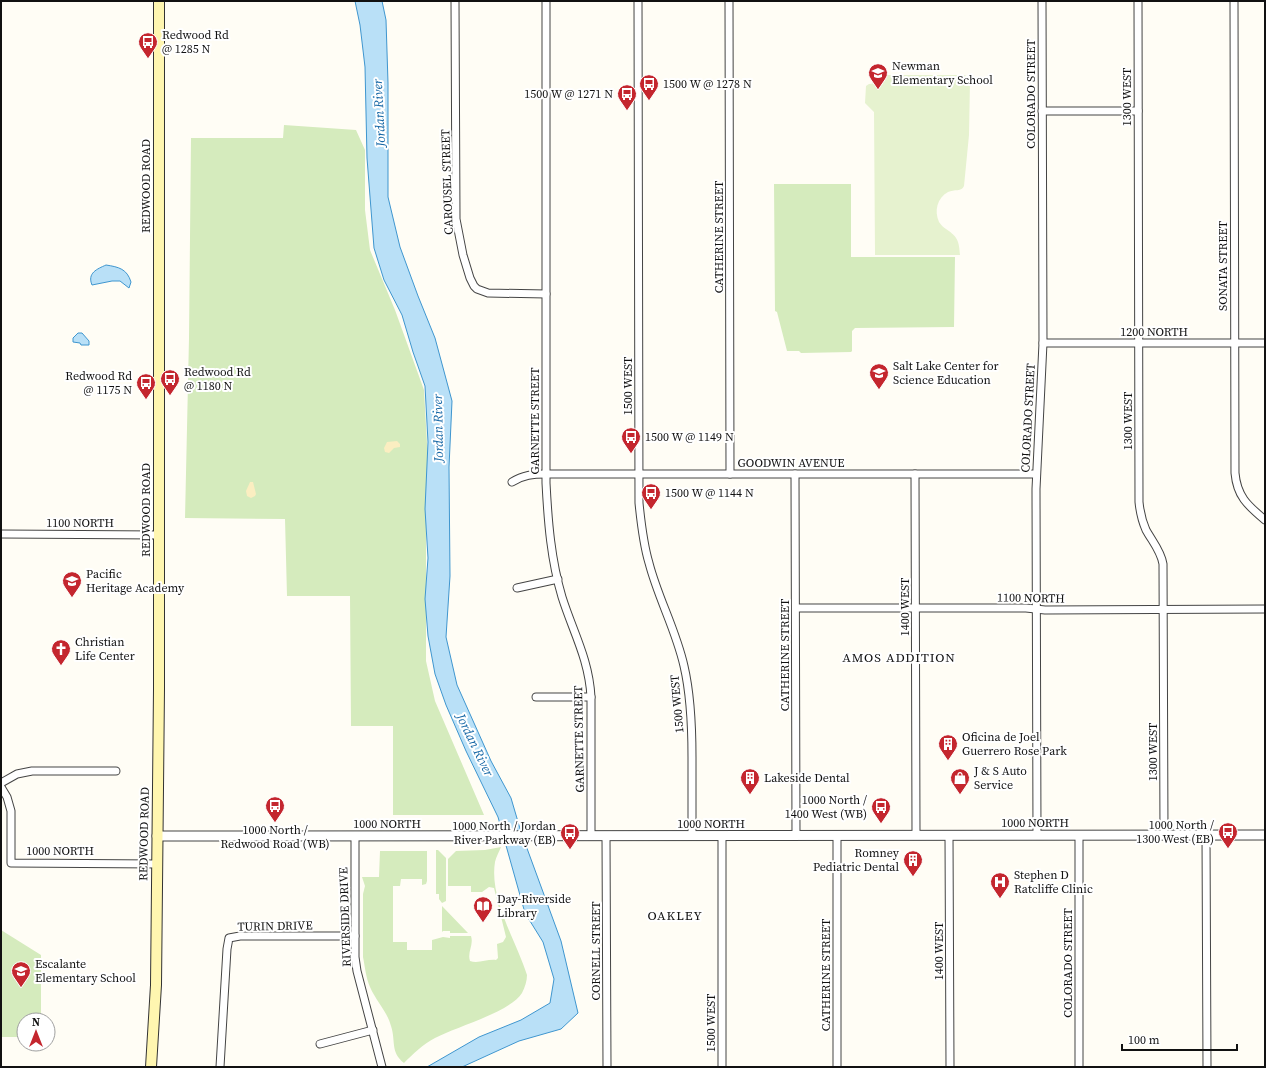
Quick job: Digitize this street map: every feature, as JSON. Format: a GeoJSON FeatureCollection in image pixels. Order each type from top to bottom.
{"type":"FeatureCollection","features":[{"type":"Feature","properties":{"kind":"main road","name":"REDWOOD ROAD"},"geometry":{"type":"LineString","coordinates":[[152,1067],[156,985],[157,864],[159,535],[159,1]]}},
{"type":"Feature","properties":{"kind":"street","name":"CAROUSEL STREET"},"geometry":{"type":"LineString","coordinates":[[456,1],[456,219],[459,238],[470,278],[477,289],[488,293],[546,294]]}},
{"type":"Feature","properties":{"kind":"street","name":"GARNETTE STREET"},"geometry":{"type":"LineString","coordinates":[[546,1],[546,474],[550,538],[558,579],[567,611],[586,664],[590,681],[591,836]]}},
{"type":"Feature","properties":{"kind":"street","name":"1500 WEST"},"geometry":{"type":"LineString","coordinates":[[638,1],[639,474],[641,523],[647,556],[655,581],[676,634],[685,667],[688,685],[692,726],[692,836]]}},
{"type":"Feature","properties":{"kind":"street","name":"CATHERINE STREET"},"geometry":{"type":"LineString","coordinates":[[729,1],[730,474]]}},
{"type":"Feature","properties":{"kind":"street","name":"COLORADO STREET"},"geometry":{"type":"LineString","coordinates":[[1037,835],[1036,474],[1043,343],[1042,1]]}},
{"type":"Feature","properties":{"kind":"street","name":"1300 WEST"},"geometry":{"type":"LineString","coordinates":[[1138,1],[1139,502],[1142,520],[1162,558],[1163,564],[1164,835]]}},
{"type":"Feature","properties":{"kind":"street","name":"SONATA STREET"},"geometry":{"type":"LineString","coordinates":[[1234,1],[1235,479],[1245,502],[1265,520]]}},
{"type":"Feature","properties":{"kind":"street"},"geometry":{"type":"LineString","coordinates":[[1042,111],[1138,110]]}},
{"type":"Feature","properties":{"kind":"street","name":"1200 NORTH"},"geometry":{"type":"LineString","coordinates":[[1043,343],[1265,343]]}},
{"type":"Feature","properties":{"kind":"street","name":"GOODWIN AVENUE"},"geometry":{"type":"LineString","coordinates":[[512,482],[527,475],[546,474],[1036,474]]}},
{"type":"Feature","properties":{"kind":"street","name":"CATHERINE STREET"},"geometry":{"type":"LineString","coordinates":[[795,474],[796,836]]}},
{"type":"Feature","properties":{"kind":"street","name":"1400 WEST"},"geometry":{"type":"LineString","coordinates":[[915,474],[916,835]]}},
{"type":"Feature","properties":{"kind":"street","name":"1100 NORTH"},"geometry":{"type":"LineString","coordinates":[[1,534],[159,535]]}},
{"type":"Feature","properties":{"kind":"street"},"geometry":{"type":"LineString","coordinates":[[517,588],[558,579]]}},
{"type":"Feature","properties":{"kind":"street","name":"1100 NORTH"},"geometry":{"type":"LineString","coordinates":[[796,608],[1265,610]]}},
{"type":"Feature","properties":{"kind":"street"},"geometry":{"type":"LineString","coordinates":[[536,697],[591,697]]}},
{"type":"Feature","properties":{"kind":"street"},"geometry":{"type":"LineString","coordinates":[[1,783],[17,774],[32,771],[116,771]]}},
{"type":"Feature","properties":{"kind":"street","name":"1000 NORTH"},"geometry":{"type":"LineString","coordinates":[[1,787],[7,797],[10,812],[11,863],[157,864]]}},
{"type":"Feature","properties":{"kind":"street","name":"1400 WEST"},"geometry":{"type":"LineString","coordinates":[[949,835],[950,1067]]}},
{"type":"Feature","properties":{"kind":"street","name":"COLORADO STREET"},"geometry":{"type":"LineString","coordinates":[[1079,835],[1079,1067]]}},
{"type":"Feature","properties":{"kind":"street"},"geometry":{"type":"LineString","coordinates":[[1206,835],[1207,1067]]}},
{"type":"Feature","properties":{"kind":"street","name":"1000 NORTH"},"geometry":{"type":"LineString","coordinates":[[157,836],[1265,835]]}},
{"type":"Feature","properties":{"kind":"street","name":"RIVERSIDE DRIVE"},"geometry":{"type":"LineString","coordinates":[[354,836],[356,964],[382,1067]]}},
{"type":"Feature","properties":{"kind":"street","name":"CORNELL STREET"},"geometry":{"type":"LineString","coordinates":[[606,836],[607,1067]]}},
{"type":"Feature","properties":{"kind":"street","name":"1500 WEST"},"geometry":{"type":"LineString","coordinates":[[722,836],[722,1067]]}},
{"type":"Feature","properties":{"kind":"street","name":"CATHERINE STREET"},"geometry":{"type":"LineString","coordinates":[[837,836],[837,1067]]}},
{"type":"Feature","properties":{"kind":"street","name":"TURIN DRIVE"},"geometry":{"type":"LineString","coordinates":[[220,1067],[227,949],[230,938],[240,936],[355,936]]}},
{"type":"Feature","properties":{"kind":"street"},"geometry":{"type":"LineString","coordinates":[[320,1044],[373,1030]]}},
{"type":"Feature","properties":{"kind":"green space"},"geometry":{"type":"Polygon","coordinates":[[[884,75],[965,75],[970,81],[969,135],[964,186],[960,190],[950,191],[944,195],[939,201],[937,209],[939,222],[953,234],[957,240],[960,255],[875,255],[874,112],[865,103],[866,86],[877,83],[884,75]]]}},
{"type":"Feature","properties":{"kind":"green space"},"geometry":{"type":"Polygon","coordinates":[[[284,125],[356,130],[365,150],[365,210],[370,250],[395,310],[424,390],[428,461],[426,507],[426,661],[435,701],[484,815],[393,815],[393,726],[351,726],[350,596],[287,596],[285,519],[185,518],[191,138],[283,138],[284,125]]]}},
{"type":"Feature","properties":{"kind":"green space"},"geometry":{"type":"Polygon","coordinates":[[[774,184],[851,184],[851,257],[955,257],[954,327],[855,328],[852,331],[851,352],[801,353],[799,351],[787,351],[777,312],[775,311],[774,184]]]}},
{"type":"Feature","properties":{"kind":"green space"},"geometry":{"type":"Polygon","coordinates":[[[501,847],[495,862],[494,876],[496,890],[505,919],[527,975],[523,991],[516,1000],[495,1013],[431,1040],[418,1049],[404,1063],[397,1055],[389,1021],[372,992],[367,976],[363,957],[363,894],[365,886],[362,877],[379,877],[380,851],[427,851],[426,884],[422,885],[422,879],[401,879],[400,886],[393,886],[393,942],[407,942],[407,950],[432,950],[432,940],[443,937],[450,938],[450,936],[471,936],[472,942],[469,955],[470,961],[476,962],[496,960],[498,958],[497,944],[503,942],[506,937],[494,888],[489,887],[482,892],[471,892],[471,886],[448,886],[448,859],[456,851],[485,850],[501,847]]]}},
{"type":"Feature","properties":{"kind":"green space"},"geometry":{"type":"Polygon","coordinates":[[[436,850],[438,850],[446,858],[446,901],[442,903],[439,899],[439,894],[436,894],[436,850]]]}},
{"type":"Feature","properties":{"kind":"green space"},"geometry":{"type":"Polygon","coordinates":[[[442,906],[468,933],[450,933],[450,931],[442,931],[442,906]]]}},
{"type":"Feature","properties":{"kind":"green space","name":"Escalante Elementary School"},"geometry":{"type":"Polygon","coordinates":[[[1,930],[41,955],[41,1012],[16,1012],[16,1037],[1,1037],[1,930]]]}},
{"type":"Feature","properties":{"kind":"sand"},"geometry":{"type":"Polygon","coordinates":[[[397,441],[400,444],[400,447],[394,448],[389,453],[385,452],[384,448],[387,442],[397,441]]]}},
{"type":"Feature","properties":{"kind":"sand"},"geometry":{"type":"Polygon","coordinates":[[[250,482],[253,482],[256,494],[251,498],[247,496],[246,491],[250,482]]]}},
{"type":"Feature","properties":{"kind":"water","name":"Jordan River"},"geometry":{"type":"Polygon","coordinates":[[[355,1],[382,1],[386,20],[388,83],[388,197],[400,247],[435,338],[452,401],[449,467],[450,576],[446,637],[457,685],[491,761],[511,798],[521,832],[561,941],[578,1013],[561,1029],[519,1041],[462,1067],[427,1067],[479,1037],[521,1020],[550,1003],[554,979],[543,942],[525,913],[498,817],[466,751],[446,705],[435,674],[428,636],[425,599],[428,558],[425,509],[428,442],[425,386],[402,315],[384,280],[374,248],[367,158],[365,67],[360,25],[355,1]]]}},
{"type":"Feature","properties":{"kind":"water"},"geometry":{"type":"Polygon","coordinates":[[[106,265],[125,271],[131,282],[129,288],[120,281],[92,285],[92,274],[96,270],[106,265]]]}},
{"type":"Feature","properties":{"kind":"water"},"geometry":{"type":"Polygon","coordinates":[[[78,333],[82,333],[89,341],[89,345],[81,345],[80,343],[73,342],[73,338],[78,333]]]}},
{"type":"Feature","properties":{"kind":"place","name":"Redwood Rd @ 1285 N"},"geometry":{"type":"Point","coordinates":[148,59]}},
{"type":"Feature","properties":{"kind":"place","name":"Newman Elementary School"},"geometry":{"type":"Point","coordinates":[878,90]}},
{"type":"Feature","properties":{"kind":"place","name":"1500 W @ 1278 N"},"geometry":{"type":"Point","coordinates":[649,101]}},
{"type":"Feature","properties":{"kind":"place","name":"1500 W @ 1271 N"},"geometry":{"type":"Point","coordinates":[627,111]}},
{"type":"Feature","properties":{"kind":"place","name":"Salt Lake Center for Science Education"},"geometry":{"type":"Point","coordinates":[879,390]}},
{"type":"Feature","properties":{"kind":"place","name":"Redwood Rd @ 1180 N"},"geometry":{"type":"Point","coordinates":[170,396]}},
{"type":"Feature","properties":{"kind":"place","name":"Redwood Rd @ 1175 N"},"geometry":{"type":"Point","coordinates":[146,400]}},
{"type":"Feature","properties":{"kind":"place","name":"1500 W @ 1149 N"},"geometry":{"type":"Point","coordinates":[631,454]}},
{"type":"Feature","properties":{"kind":"place","name":"1500 W @ 1144 N"},"geometry":{"type":"Point","coordinates":[651,510]}},
{"type":"Feature","properties":{"kind":"place","name":"Pacific Heritage Academy"},"geometry":{"type":"Point","coordinates":[72,598]}},
{"type":"Feature","properties":{"kind":"place","name":"Christian Life Center"},"geometry":{"type":"Point","coordinates":[61,666]}},
{"type":"Feature","properties":{"kind":"place","name":"Oficina de Joel Guerrero Rose Park"},"geometry":{"type":"Point","coordinates":[948,761]}},
{"type":"Feature","properties":{"kind":"place","name":"Lakeside Dental"},"geometry":{"type":"Point","coordinates":[750,795]}},
{"type":"Feature","properties":{"kind":"place","name":"J & S Auto Service"},"geometry":{"type":"Point","coordinates":[960,795]}},
{"type":"Feature","properties":{"kind":"place","name":"1000 North / Redwood Road (WB)"},"geometry":{"type":"Point","coordinates":[275,823]}},
{"type":"Feature","properties":{"kind":"place","name":"1000 North / 1400 West (WB)"},"geometry":{"type":"Point","coordinates":[881,824]}},
{"type":"Feature","properties":{"kind":"place","name":"1000 North / 1300 West (EB)"},"geometry":{"type":"Point","coordinates":[1228,849]}},
{"type":"Feature","properties":{"kind":"place","name":"1000 North / Jordan River Parkway (EB)"},"geometry":{"type":"Point","coordinates":[570,850]}},
{"type":"Feature","properties":{"kind":"place","name":"Romney Pediatric Dental"},"geometry":{"type":"Point","coordinates":[913,877]}},
{"type":"Feature","properties":{"kind":"place","name":"Stephen D Ratcliffe Clinic"},"geometry":{"type":"Point","coordinates":[1000,899]}},
{"type":"Feature","properties":{"kind":"place","name":"Day-Riverside Library"},"geometry":{"type":"Point","coordinates":[483,923]}},
{"type":"Feature","properties":{"kind":"place","name":"Escalante Elementary School"},"geometry":{"type":"Point","coordinates":[21,988]}},
{"type":"Feature","properties":{"kind":"district","name":"AMOS ADDITION"},"geometry":{"type":"Point","coordinates":[899,657]}},
{"type":"Feature","properties":{"kind":"district","name":"OAKLEY"},"geometry":{"type":"Point","coordinates":[675,915]}}]}
